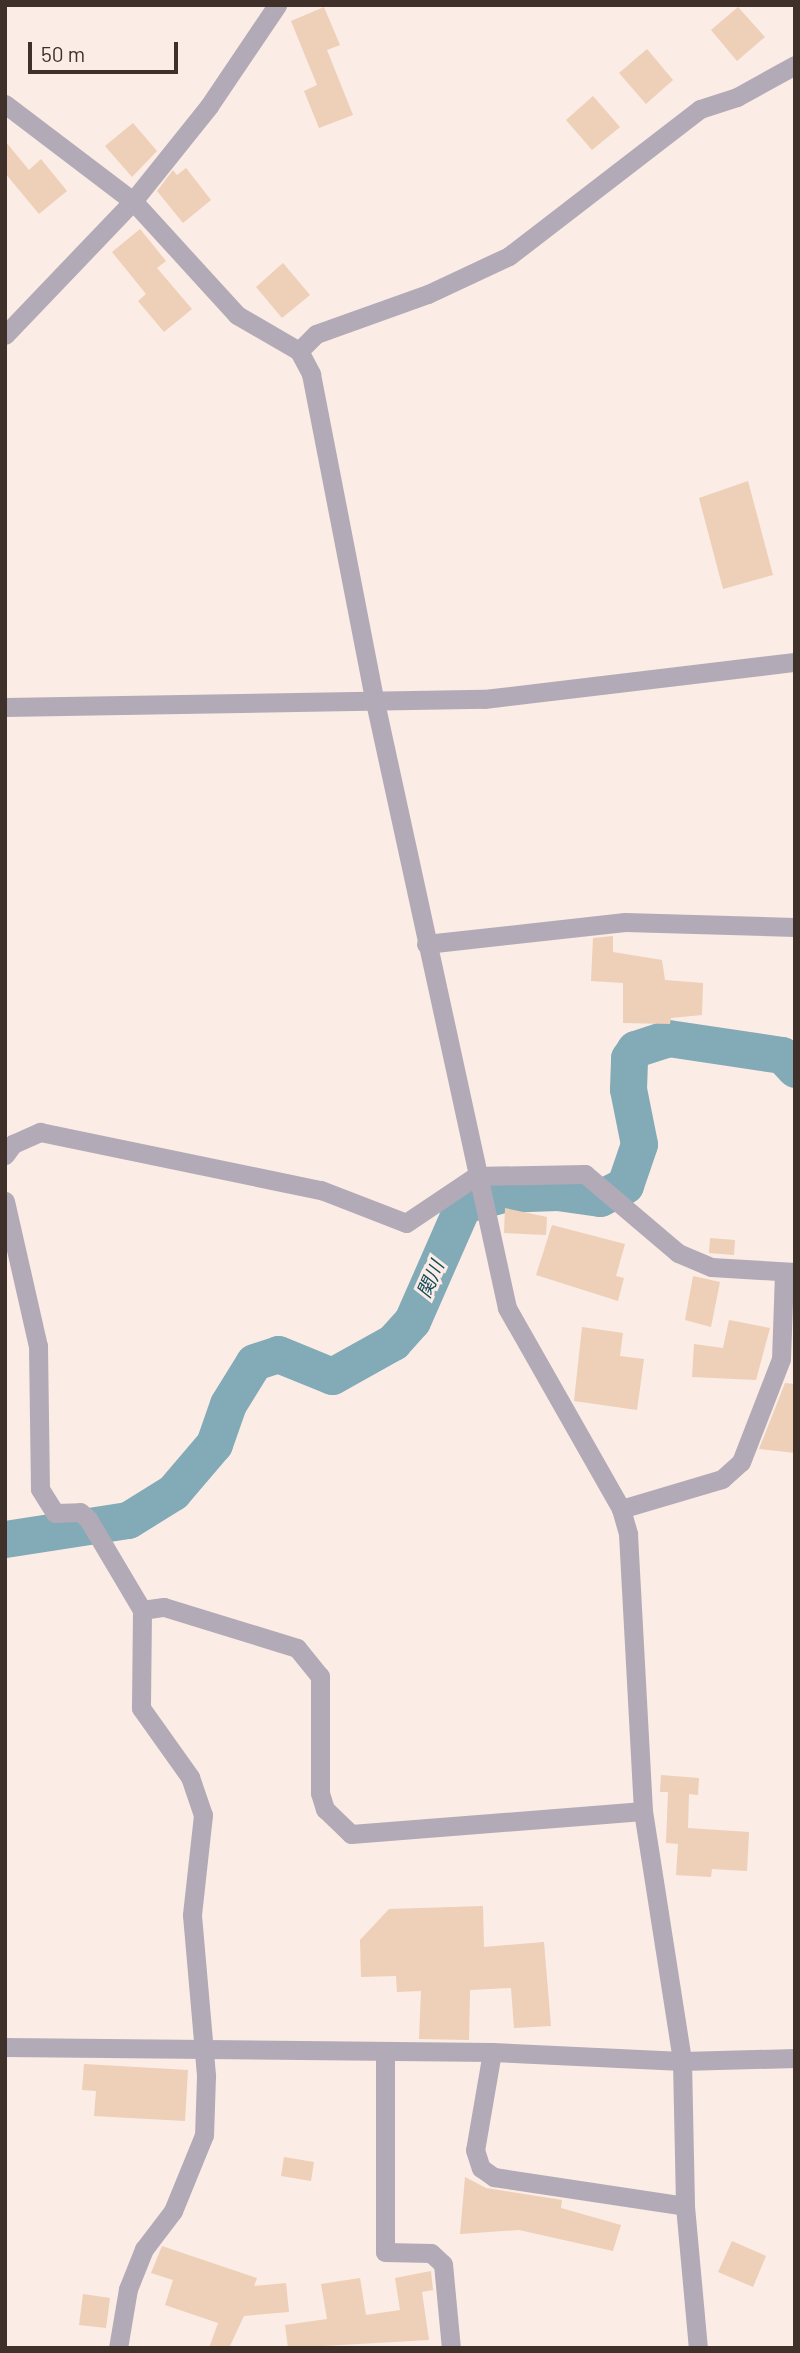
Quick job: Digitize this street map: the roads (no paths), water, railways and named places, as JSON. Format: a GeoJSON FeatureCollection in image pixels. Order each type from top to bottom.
{"type":"FeatureCollection","features":[{"type":"Feature","properties":{"kind":"street"},"geometry":{"type":"LineString","coordinates":[[5,335],[133,201],[209,106],[277,5]]}},
{"type":"Feature","properties":{"kind":"street"},"geometry":{"type":"LineString","coordinates":[[299,351],[316,334],[428,294],[509,256],[688,116],[795,65]]}},
{"type":"Feature","properties":{"kind":"street"},"geometry":{"type":"LineString","coordinates":[[5,104],[133,201],[237,315],[299,351],[311,374],[375,702],[483,1214],[507,1308],[621,1509],[634,1580],[643,1811],[682,2061],[685,2206],[698,2348]]}},
{"type":"Feature","properties":{"kind":"street"},"geometry":{"type":"LineString","coordinates":[[5,707],[484,699],[795,663]]}},
{"type":"Feature","properties":{"kind":"street"},"geometry":{"type":"LineString","coordinates":[[426,944],[625,922],[795,927]]}},
{"type":"Feature","properties":{"kind":"street"},"geometry":{"type":"LineString","coordinates":[[5,1154],[13,1144],[40,1132],[321,1190],[406,1223],[477,1183],[585,1174],[678,1253],[711,1267],[790,1272],[781,1359],[741,1462],[722,1479],[621,1509]]}},
{"type":"Feature","properties":{"kind":"street"},"geometry":{"type":"LineString","coordinates":[[5,1201],[11,1256],[38,1346],[40,1489],[55,1513],[80,1512],[88,1519],[142,1610],[141,1708],[190,1777],[203,1815],[192,1915],[200,2050],[206,2076],[199,2154],[173,2211],[144,2249],[128,2289],[118,2348]]}},
{"type":"Feature","properties":{"kind":"street"},"geometry":{"type":"LineString","coordinates":[[142,1610],[164,1607],[297,1648],[320,1676],[320,1793],[325,1809],[351,1834],[643,1811]]}},
{"type":"Feature","properties":{"kind":"street"},"geometry":{"type":"LineString","coordinates":[[5,2047],[492,2052],[682,2061],[795,2058]]}},
{"type":"Feature","properties":{"kind":"street"},"geometry":{"type":"LineString","coordinates":[[385,2052],[385,2252],[431,2253],[443,2264],[451,2348]]}},
{"type":"Feature","properties":{"kind":"street"},"geometry":{"type":"LineString","coordinates":[[492,2052],[475,2150],[481,2168],[494,2177],[685,2206]]}},
{"type":"Feature","properties":{"kind":"waterway","name":"関川"},"geometry":{"type":"LineString","coordinates":[[5,1539],[128,1520],[173,1492],[214,1444],[228,1404],[254,1362],[278,1354],[332,1376],[393,1342],[412,1321],[463,1205],[503,1194],[557,1192],[600,1198],[625,1185],[639,1144],[628,1089],[629,1058],[635,1049],[668,1038],[782,1055],[795,1069]]}}]}
